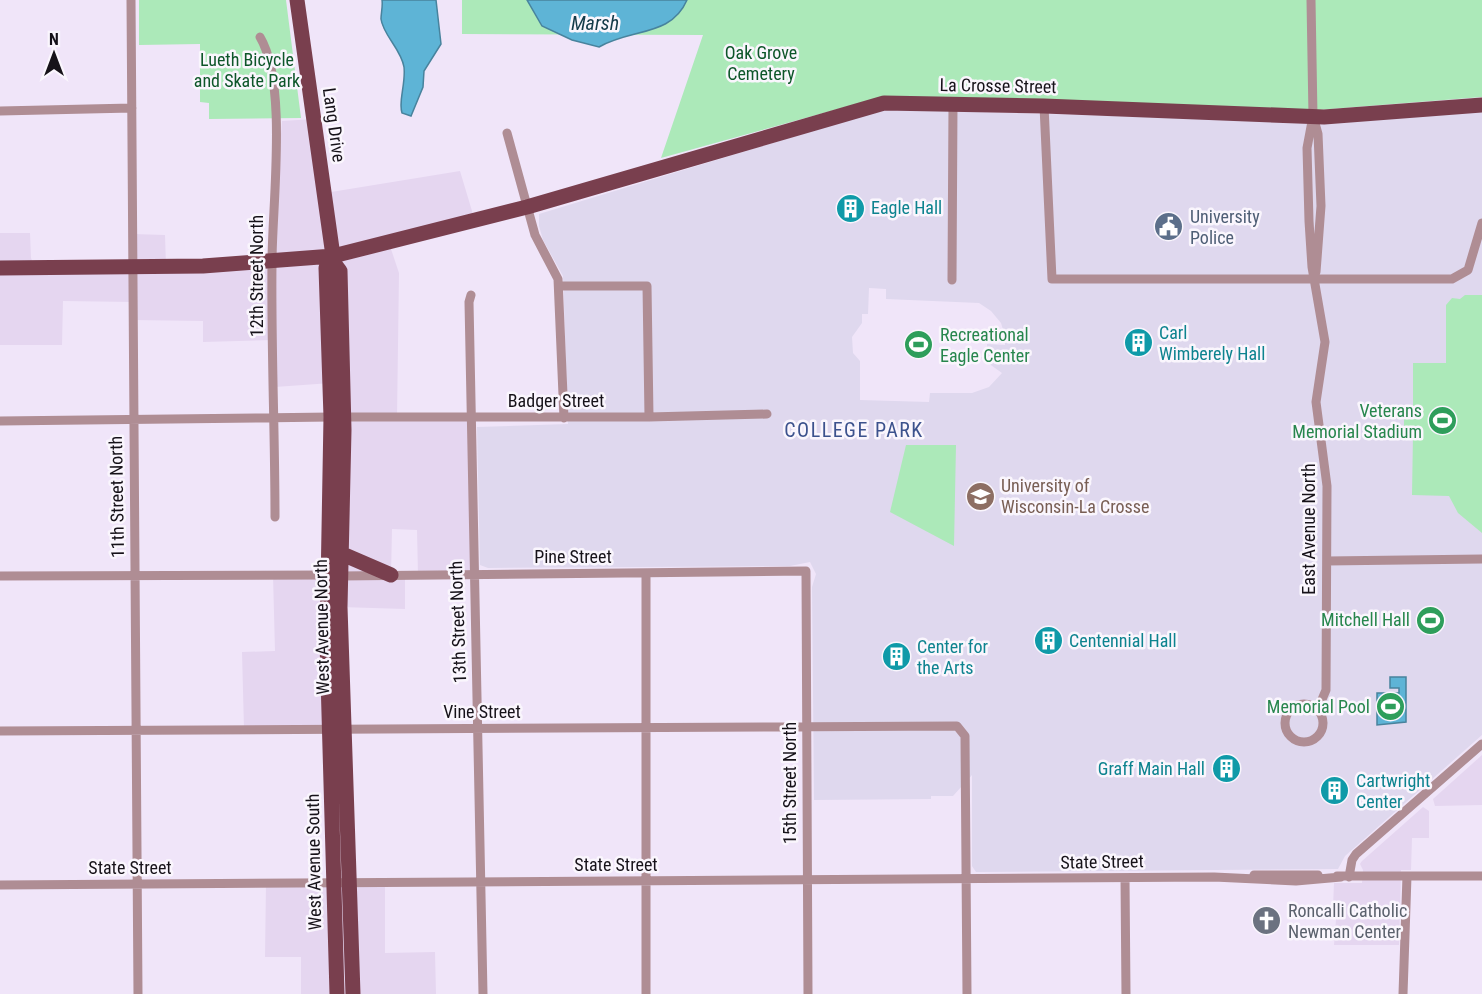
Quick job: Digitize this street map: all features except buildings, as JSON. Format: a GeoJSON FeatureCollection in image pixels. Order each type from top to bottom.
{"type":"FeatureCollection","features":[{"type":"Feature","properties":{"kind":"main road","name":"Lang Drive"},"geometry":{"type":"LineString","coordinates":[[297,0],[333,260]]}},
{"type":"Feature","properties":{"kind":"main road","name":"La Crosse Street"},"geometry":{"type":"LineString","coordinates":[[134,267],[333,260],[527,207],[884,103],[1044,106],[1313,116],[1482,105]]}},
{"type":"Feature","properties":{"kind":"main road","name":"West Avenue North"},"geometry":{"type":"LineString","coordinates":[[333,260],[340,271],[333,575],[337,729],[342,882],[353,994]]}},
{"type":"Feature","properties":{"kind":"main road"},"geometry":{"type":"LineString","coordinates":[[0,268],[134,267]]}},
{"type":"Feature","properties":{"kind":"main road","name":"West Avenue North"},"geometry":{"type":"LineString","coordinates":[[333,575],[340,553],[338,417]]}},
{"type":"Feature","properties":{"kind":"main road"},"geometry":{"type":"LineString","coordinates":[[340,553],[391,575]]}},
{"type":"Feature","properties":{"kind":"main road","name":"West Avenue South"},"geometry":{"type":"LineString","coordinates":[[337,994],[342,882]]}},
{"type":"Feature","properties":{"kind":"street","name":"11th Street North"},"geometry":{"type":"LineString","coordinates":[[131,0],[134,267],[132,420],[138,994]]}},
{"type":"Feature","properties":{"kind":"street","name":"East Avenue North"},"geometry":{"type":"LineString","coordinates":[[1311,0],[1313,116],[1307,148],[1315,277],[1325,342],[1316,402],[1326,476],[1327,561],[1326,690],[1318,709]]}},
{"type":"Feature","properties":{"kind":"street","name":"12th Street North"},"geometry":{"type":"LineString","coordinates":[[260,37],[270,55],[276,113],[272,263],[275,517]]}},
{"type":"Feature","properties":{"kind":"street"},"geometry":{"type":"LineString","coordinates":[[952,280],[953,104]]}},
{"type":"Feature","properties":{"kind":"street"},"geometry":{"type":"LineString","coordinates":[[1044,106],[1052,279],[1315,277],[1452,279],[1468,270],[1482,223]]}},
{"type":"Feature","properties":{"kind":"street"},"geometry":{"type":"LineString","coordinates":[[0,111],[132,108]]}},
{"type":"Feature","properties":{"kind":"street"},"geometry":{"type":"LineString","coordinates":[[507,132],[538,243],[555,269],[559,286],[564,418]]}},
{"type":"Feature","properties":{"kind":"street"},"geometry":{"type":"LineString","coordinates":[[559,286],[647,286],[649,417]]}},
{"type":"Feature","properties":{"kind":"street"},"geometry":{"type":"LineString","coordinates":[[470,418],[469,302],[471,295]]}},
{"type":"Feature","properties":{"kind":"street","name":"Badger Street"},"geometry":{"type":"LineString","coordinates":[[0,421],[338,417],[564,418],[767,414]]}},
{"type":"Feature","properties":{"kind":"street","name":"13th Street North"},"geometry":{"type":"LineString","coordinates":[[470,418],[479,728],[483,994]]}},
{"type":"Feature","properties":{"kind":"street"},"geometry":{"type":"LineString","coordinates":[[1327,561],[1482,560]]}},
{"type":"Feature","properties":{"kind":"street","name":"Pine Street"},"geometry":{"type":"LineString","coordinates":[[0,576],[806,571]]}},
{"type":"Feature","properties":{"kind":"street","name":"15th Street North"},"geometry":{"type":"LineString","coordinates":[[806,571],[808,994]]}},
{"type":"Feature","properties":{"kind":"street"},"geometry":{"type":"LineString","coordinates":[[646,573],[648,728],[646,994]]}},
{"type":"Feature","properties":{"kind":"street","name":"East Avenue North"},"geometry":{"type":"LineString","coordinates":[[1294,707],[1318,709],[1325,722],[1324,729],[1317,738],[1296,739],[1286,733],[1284,720],[1294,707]]}},
{"type":"Feature","properties":{"kind":"street","name":"Vine Street"},"geometry":{"type":"LineString","coordinates":[[0,731],[955,725],[962,729],[965,736],[967,880]]}},
{"type":"Feature","properties":{"kind":"street"},"geometry":{"type":"LineString","coordinates":[[1345,877],[1356,854],[1482,744]]}},
{"type":"Feature","properties":{"kind":"street"},"geometry":{"type":"LineString","coordinates":[[1403,994],[1407,876]]}},
{"type":"Feature","properties":{"kind":"street","name":"State Street"},"geometry":{"type":"LineString","coordinates":[[0,885],[1125,878],[1233,878],[1296,881],[1345,877],[1482,876]]}},
{"type":"Feature","properties":{"kind":"street"},"geometry":{"type":"LineString","coordinates":[[1125,878],[1126,994]]}},
{"type":"Feature","properties":{"kind":"street"},"geometry":{"type":"LineString","coordinates":[[967,880],[968,994]]}},
{"type":"Feature","properties":{"kind":"shaded area","name":"University of Wisconsin-La Crosse"},"geometry":{"type":"Polygon","coordinates":[[[884,109],[1334,123],[1482,112],[1482,735],[1345,856],[1338,869],[976,872],[972,866],[972,775],[953,796],[931,796],[931,799],[814,800],[812,587],[816,574],[810,562],[790,566],[488,568],[480,565],[477,427],[568,424],[563,276],[543,240],[539,226],[539,214],[884,109]],[[869,288],[868,314],[862,314],[862,323],[852,337],[853,353],[860,361],[860,400],[929,402],[930,393],[972,393],[989,387],[1002,373],[981,358],[987,351],[987,344],[1005,345],[1001,323],[991,311],[979,303],[886,299],[886,289],[869,288]]]}},
{"type":"Feature","properties":{"kind":"shaded area"},"geometry":{"type":"Polygon","coordinates":[[[314,119],[325,193],[460,171],[475,221],[389,243],[399,273],[397,417],[469,418],[473,573],[418,575],[417,530],[392,529],[391,575],[405,575],[405,609],[340,607],[331,383],[275,387],[273,340],[203,342],[203,321],[133,320],[133,302],[63,301],[62,345],[0,345],[0,233],[30,233],[31,258],[35,268],[133,267],[133,234],[165,235],[166,266],[271,263],[282,121],[314,119]]]}},
{"type":"Feature","properties":{"kind":"shaded area"},"geometry":{"type":"Polygon","coordinates":[[[273,575],[327,575],[330,729],[244,729],[242,652],[275,651],[273,575]]]}},
{"type":"Feature","properties":{"kind":"shaded area"},"geometry":{"type":"Polygon","coordinates":[[[1482,755],[1482,805],[1435,806],[1433,799],[1482,755]]]}},
{"type":"Feature","properties":{"kind":"shaded area"},"geometry":{"type":"Polygon","coordinates":[[[1423,807],[1429,811],[1429,838],[1412,838],[1411,870],[1401,870],[1399,945],[1334,945],[1337,907],[1333,907],[1334,883],[1362,883],[1363,870],[1360,864],[1362,861],[1423,807]]]}},
{"type":"Feature","properties":{"kind":"shaded area"},"geometry":{"type":"Polygon","coordinates":[[[385,882],[385,953],[435,952],[436,994],[301,994],[301,957],[265,957],[266,883],[385,882]]]}},
{"type":"Feature","properties":{"kind":"green space","name":"Lueth Bicycle and Skate Park"},"geometry":{"type":"Polygon","coordinates":[[[139,0],[286,0],[301,118],[209,119],[209,103],[200,102],[200,44],[139,45],[139,0]]]}},
{"type":"Feature","properties":{"kind":"green space","name":"Oak Grove Cemetery"},"geometry":{"type":"Polygon","coordinates":[[[462,0],[1482,0],[1482,97],[1318,110],[885,96],[661,158],[703,35],[462,34],[462,0]]]}},
{"type":"Feature","properties":{"kind":"green space","name":"Veterans Memorial Stadium"},"geometry":{"type":"Polygon","coordinates":[[[1465,295],[1482,295],[1482,533],[1458,513],[1449,496],[1412,495],[1413,434],[1404,433],[1404,408],[1413,408],[1413,363],[1446,363],[1446,305],[1452,298],[1460,299],[1465,295]]]}},
{"type":"Feature","properties":{"kind":"green space"},"geometry":{"type":"Polygon","coordinates":[[[906,445],[956,445],[954,546],[890,512],[906,445]]]}},
{"type":"Feature","properties":{"kind":"water"},"geometry":{"type":"Polygon","coordinates":[[[382,0],[436,0],[441,44],[424,71],[423,87],[411,116],[402,113],[404,67],[382,25],[382,0]]]}},
{"type":"Feature","properties":{"kind":"water","name":"Marsh"},"geometry":{"type":"Polygon","coordinates":[[[527,0],[687,0],[680,12],[661,26],[599,47],[572,40],[542,26],[527,0]]]}},
{"type":"Feature","properties":{"kind":"water","name":"Memorial Pool"},"geometry":{"type":"Polygon","coordinates":[[[1390,677],[1406,677],[1406,722],[1377,725],[1377,693],[1399,693],[1399,688],[1390,688],[1390,677]]]}},
{"type":"Feature","properties":{"kind":"place","name":"Eagle Hall"},"geometry":{"type":"Point","coordinates":[850,208]}},
{"type":"Feature","properties":{"kind":"place","name":"University Police"},"geometry":{"type":"Point","coordinates":[1169,227]}},
{"type":"Feature","properties":{"kind":"place","name":"Carl Wimberely Hall"},"geometry":{"type":"Point","coordinates":[1138,343]}},
{"type":"Feature","properties":{"kind":"place","name":"Recreational Eagle Center"},"geometry":{"type":"Point","coordinates":[919,345]}},
{"type":"Feature","properties":{"kind":"place","name":"Veterans Memorial Stadium"},"geometry":{"type":"Point","coordinates":[1443,421]}},
{"type":"Feature","properties":{"kind":"place","name":"University of Wisconsin-La Crosse"},"geometry":{"type":"Point","coordinates":[980,496]}},
{"type":"Feature","properties":{"kind":"place","name":"Mitchell Hall"},"geometry":{"type":"Point","coordinates":[1431,620]}},
{"type":"Feature","properties":{"kind":"place","name":"Centennial Hall"},"geometry":{"type":"Point","coordinates":[1048,641]}},
{"type":"Feature","properties":{"kind":"place","name":"Center for the Arts"},"geometry":{"type":"Point","coordinates":[896,657]}},
{"type":"Feature","properties":{"kind":"place","name":"Memorial Pool"},"geometry":{"type":"Point","coordinates":[1391,707]}},
{"type":"Feature","properties":{"kind":"place","name":"Graff Main Hall"},"geometry":{"type":"Point","coordinates":[1226,769]}},
{"type":"Feature","properties":{"kind":"place","name":"Cartwright Center"},"geometry":{"type":"Point","coordinates":[1335,791]}},
{"type":"Feature","properties":{"kind":"place","name":"Roncalli Catholic Newman Center"},"geometry":{"type":"Point","coordinates":[1267,921]}},
{"type":"Feature","properties":{"kind":"district","name":"COLLEGE PARK"},"geometry":{"type":"Point","coordinates":[854,430]}}]}
